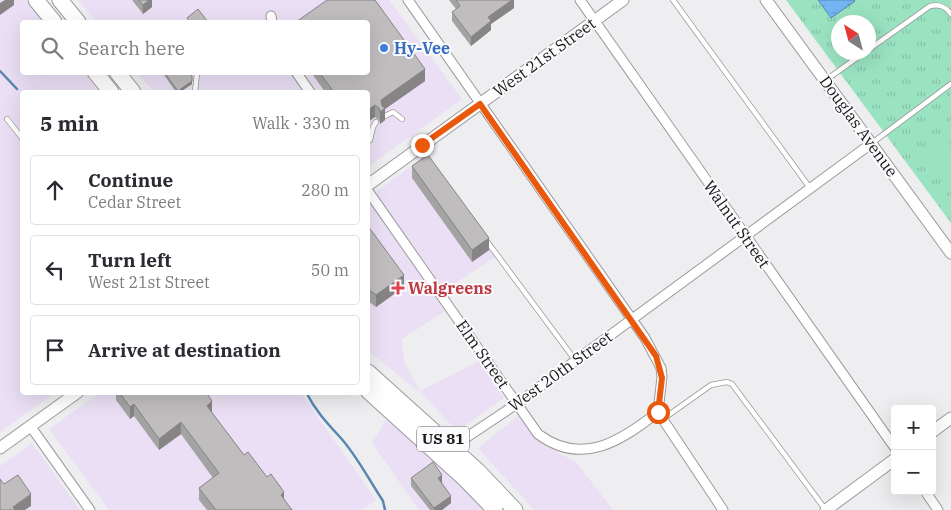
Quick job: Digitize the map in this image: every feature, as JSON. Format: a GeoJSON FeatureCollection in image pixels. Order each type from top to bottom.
{"type":"FeatureCollection","features":[{"type":"Feature","properties":{"kind":"highway"},"geometry":{"type":"LineString","coordinates":[[36,0],[52,20]]}},
{"type":"Feature","properties":{"kind":"highway"},"geometry":{"type":"LineString","coordinates":[[60,0],[76,20]]}},
{"type":"Feature","properties":{"kind":"highway"},"geometry":{"type":"LineString","coordinates":[[97,75],[109,90]]}},
{"type":"Feature","properties":{"kind":"highway"},"geometry":{"type":"LineString","coordinates":[[120,75],[132,90]]}},
{"type":"Feature","properties":{"kind":"highway","name":"US 81"},"geometry":{"type":"LineString","coordinates":[[370,374],[446,452],[495,510]]}},
{"type":"Feature","properties":{"kind":"highway","name":"US 81"},"geometry":{"type":"LineString","coordinates":[[370,393],[446,452],[515,510]]}},
{"type":"Feature","properties":{"kind":"street"},"geometry":{"type":"LineString","coordinates":[[408,0],[645,338],[661,368],[660,416],[723,510]]}},
{"type":"Feature","properties":{"kind":"street","name":"Walnut Street"},"geometry":{"type":"LineString","coordinates":[[580,0],[891,442]]}},
{"type":"Feature","properties":{"kind":"street","name":"West 21st Street"},"geometry":{"type":"LineString","coordinates":[[370,184],[422,152],[480,104],[623,0]]}},
{"type":"Feature","properties":{"kind":"street","name":"Douglas Avenue"},"geometry":{"type":"LineString","coordinates":[[766,0],[951,254]]}},
{"type":"Feature","properties":{"kind":"street"},"geometry":{"type":"LineString","coordinates":[[298,75],[309,90]]}},
{"type":"Feature","properties":{"kind":"street","name":"West 20th Street"},"geometry":{"type":"LineString","coordinates":[[446,452],[518,403],[872,143]]}},
{"type":"Feature","properties":{"kind":"street","name":"Elm Street"},"geometry":{"type":"LineString","coordinates":[[370,193],[538,434],[551,443],[570,450],[594,448],[614,442],[660,416]]}},
{"type":"Feature","properties":{"kind":"street"},"geometry":{"type":"LineString","coordinates":[[0,448],[74,395]]}},
{"type":"Feature","properties":{"kind":"street"},"geometry":{"type":"LineString","coordinates":[[936,429],[951,418]]}},
{"type":"Feature","properties":{"kind":"street"},"geometry":{"type":"LineString","coordinates":[[31,427],[90,510]]}},
{"type":"Feature","properties":{"kind":"street"},"geometry":{"type":"LineString","coordinates":[[826,510],[891,462]]}},
{"type":"Feature","properties":{"kind":"street"},"geometry":{"type":"LineString","coordinates":[[928,495],[938,510]]}},
{"type":"Feature","properties":{"kind":"lane"},"geometry":{"type":"LineString","coordinates":[[673,0],[810,188]]}},
{"type":"Feature","properties":{"kind":"lane"},"geometry":{"type":"LineString","coordinates":[[876,44],[930,6],[943,7],[951,14]]}},
{"type":"Feature","properties":{"kind":"lane"},"geometry":{"type":"LineString","coordinates":[[826,80],[854,60]]}},
{"type":"Feature","properties":{"kind":"lane"},"geometry":{"type":"LineString","coordinates":[[195,90],[197,75]]}},
{"type":"Feature","properties":{"kind":"lane"},"geometry":{"type":"LineString","coordinates":[[872,143],[951,84]]}},
{"type":"Feature","properties":{"kind":"lane"},"geometry":{"type":"LineString","coordinates":[[385,116],[393,112],[402,119]]}},
{"type":"Feature","properties":{"kind":"lane"},"geometry":{"type":"LineString","coordinates":[[7,119],[20,135]]}},
{"type":"Feature","properties":{"kind":"lane"},"geometry":{"type":"LineString","coordinates":[[370,140],[373,126],[376,122]]}},
{"type":"Feature","properties":{"kind":"lane"},"geometry":{"type":"LineString","coordinates":[[482,234],[575,360]]}},
{"type":"Feature","properties":{"kind":"lane"},"geometry":{"type":"LineString","coordinates":[[660,416],[711,385],[727,382],[732,384],[826,510]]}},
{"type":"Feature","properties":{"kind":"shaded area"},"geometry":{"type":"Polygon","coordinates":[[[0,0],[25,0],[41,20],[20,20],[20,75],[86,75],[98,90],[20,90],[20,395],[52,395],[0,432],[0,0]]]}},
{"type":"Feature","properties":{"kind":"shaded area"},"geometry":{"type":"Polygon","coordinates":[[[78,0],[389,0],[462,99],[370,166],[370,90],[152,90],[139,75],[370,75],[370,20],[95,20],[78,0]]]}},
{"type":"Feature","properties":{"kind":"shaded area"},"geometry":{"type":"Polygon","coordinates":[[[426,155],[498,255],[435,297],[445,311],[402,339],[404,361],[420,391],[479,361],[504,398],[457,431],[420,392],[370,353],[370,197],[426,155]]]}},
{"type":"Feature","properties":{"kind":"shaded area"},"geometry":{"type":"Polygon","coordinates":[[[97,395],[302,395],[376,500],[362,510],[109,510],[49,429],[97,395]]]}},
{"type":"Feature","properties":{"kind":"shaded area"},"geometry":{"type":"Polygon","coordinates":[[[518,416],[542,444],[576,462],[613,510],[534,510],[478,448],[518,416]]]}},
{"type":"Feature","properties":{"kind":"shaded area"},"geometry":{"type":"Polygon","coordinates":[[[386,420],[433,456],[486,510],[419,510],[372,443],[386,420]]]}},
{"type":"Feature","properties":{"kind":"shaded area"},"geometry":{"type":"Polygon","coordinates":[[[32,443],[80,510],[0,510],[0,466],[32,443]]]}},
{"type":"Feature","properties":{"kind":"green space"},"geometry":{"type":"Polygon","coordinates":[[[786,0],[951,0],[951,223],[786,0]]]}},
{"type":"Feature","properties":{"kind":"green space"},"geometry":{"type":"Polygon","coordinates":[[[945,138],[951,147],[951,181],[928,151],[945,138]]]}},
{"type":"Feature","properties":{"kind":"water"},"geometry":{"type":"Polygon","coordinates":[[[818,0],[855,1],[835,15],[831,15],[831,18],[818,0]]]}},
{"type":"Feature","properties":{"kind":"building"},"geometry":{"type":"Polygon","coordinates":[[[139,0],[149,0],[143,5],[139,0]]]}},
{"type":"Feature","properties":{"kind":"building","name":"Hy-Vee"},"geometry":{"type":"Polygon","coordinates":[[[327,0],[375,0],[425,69],[381,100],[382,106],[385,108],[380,112],[379,108],[375,105],[370,109],[370,90],[332,90],[321,75],[370,75],[370,20],[299,20],[327,0]]]}},
{"type":"Feature","properties":{"kind":"building"},"geometry":{"type":"Polygon","coordinates":[[[456,0],[512,0],[488,17],[491,21],[471,37],[452,12],[460,6],[456,0]]]}},
{"type":"Feature","properties":{"kind":"building"},"geometry":{"type":"Polygon","coordinates":[[[198,9],[206,20],[188,20],[187,18],[198,9]]]}},
{"type":"Feature","properties":{"kind":"building"},"geometry":{"type":"Polygon","coordinates":[[[166,75],[191,75],[192,81],[177,90],[166,75]]]}},
{"type":"Feature","properties":{"kind":"building"},"geometry":{"type":"Polygon","coordinates":[[[428,155],[489,238],[472,250],[412,166],[428,155]]]}},
{"type":"Feature","properties":{"kind":"building","name":"Walgreens"},"geometry":{"type":"Polygon","coordinates":[[[370,229],[404,275],[376,295],[370,290],[370,229]]]}},
{"type":"Feature","properties":{"kind":"building"},"geometry":{"type":"Polygon","coordinates":[[[121,395],[208,395],[212,401],[207,406],[244,455],[248,452],[267,477],[271,474],[284,492],[281,495],[292,510],[216,510],[199,488],[219,473],[181,422],[159,439],[134,404],[130,407],[121,395]]]}},
{"type":"Feature","properties":{"kind":"building"},"geometry":{"type":"Polygon","coordinates":[[[433,462],[442,475],[438,478],[451,496],[434,508],[411,478],[433,462]]]}},
{"type":"Feature","properties":{"kind":"building"},"geometry":{"type":"Polygon","coordinates":[[[18,475],[31,494],[13,507],[15,510],[0,510],[0,479],[4,484],[18,475]]]}},
{"type":"Feature","properties":{"kind":"waterway"},"geometry":{"type":"LineString","coordinates":[[0,71],[17,89]]}},
{"type":"Feature","properties":{"kind":"waterway"},"geometry":{"type":"LineString","coordinates":[[308,395],[321,416],[357,459],[383,501],[385,510]]}},
{"type":"Feature","properties":{"kind":"place","name":"Hy-Vee"},"geometry":{"type":"Point","coordinates":[384,48]}},
{"type":"Feature","properties":{"kind":"place","name":"Walgreens"},"geometry":{"type":"Point","coordinates":[398,288]}},
{"type":"Feature","properties":{"kind":"route"},"geometry":{"type":"LineString","coordinates":[[422,145],[480,104],[656,356],[661,368],[662,378],[658,412]]}}]}
